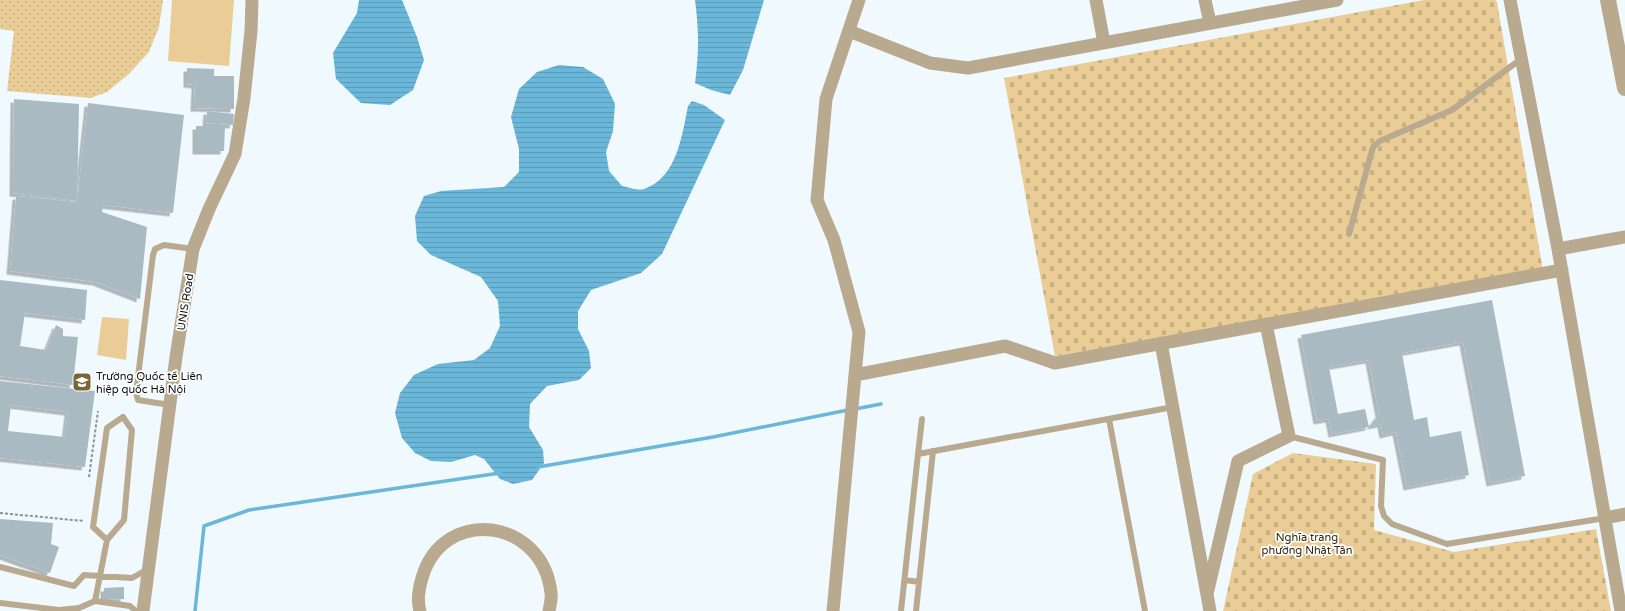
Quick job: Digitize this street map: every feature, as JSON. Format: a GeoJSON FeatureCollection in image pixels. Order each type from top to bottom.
{"type":"FeatureCollection","features":[{"type":"Feature","properties":{"kind":"street","name":"UNIS Road"},"geometry":{"type":"LineString","coordinates":[[143,611],[170,405],[193,249],[235,154],[245,91],[251,31],[252,0]]}},
{"type":"Feature","properties":{"kind":"street"},"geometry":{"type":"LineString","coordinates":[[833,611],[859,332],[834,240],[817,200],[826,99],[859,0]]}},
{"type":"Feature","properties":{"kind":"street"},"geometry":{"type":"LineString","coordinates":[[1096,0],[1104,43]]}},
{"type":"Feature","properties":{"kind":"street"},"geometry":{"type":"LineString","coordinates":[[1205,0],[1210,23]]}},
{"type":"Feature","properties":{"kind":"street"},"geometry":{"type":"LineString","coordinates":[[849,31],[930,63],[968,68],[1314,2],[1337,0]]}},
{"type":"Feature","properties":{"kind":"street"},"geometry":{"type":"LineString","coordinates":[[1510,0],[1562,270],[1621,611]]}},
{"type":"Feature","properties":{"kind":"street"},"geometry":{"type":"LineString","coordinates":[[1608,0],[1625,88]]}},
{"type":"Feature","properties":{"kind":"street"},"geometry":{"type":"LineString","coordinates":[[1558,248],[1625,237]]}},
{"type":"Feature","properties":{"kind":"street"},"geometry":{"type":"LineString","coordinates":[[856,375],[1005,346],[1055,363],[1562,270]]}},
{"type":"Feature","properties":{"kind":"street"},"geometry":{"type":"LineString","coordinates":[[1207,594],[1238,461],[1289,436],[1266,324]]}},
{"type":"Feature","properties":{"kind":"street"},"geometry":{"type":"LineString","coordinates":[[1161,343],[1210,611]]}},
{"type":"Feature","properties":{"kind":"street"},"geometry":{"type":"LineString","coordinates":[[1605,518],[1625,514]]}},
{"type":"Feature","properties":{"kind":"street"},"geometry":{"type":"LineString","coordinates":[[420,611],[419,587],[425,567],[437,549],[454,537],[474,530],[496,530],[518,538],[536,552],[547,572],[552,594],[549,611]]}},
{"type":"Feature","properties":{"kind":"lane"},"geometry":{"type":"LineString","coordinates":[[1349,234],[1373,147],[1380,141],[1452,110],[1521,59]]}},
{"type":"Feature","properties":{"kind":"lane"},"geometry":{"type":"LineString","coordinates":[[170,405],[143,402],[138,400],[136,393],[153,255],[155,249],[164,245],[193,249]]}},
{"type":"Feature","properties":{"kind":"lane"},"geometry":{"type":"LineString","coordinates":[[918,454],[1173,406]]}},
{"type":"Feature","properties":{"kind":"lane"},"geometry":{"type":"LineString","coordinates":[[95,601],[107,540],[124,520],[132,430],[123,417],[107,428],[94,519],[93,527],[107,540]]}},
{"type":"Feature","properties":{"kind":"lane"},"geometry":{"type":"LineString","coordinates":[[901,611],[922,419]]}},
{"type":"Feature","properties":{"kind":"lane"},"geometry":{"type":"LineString","coordinates":[[1109,419],[1145,611]]}},
{"type":"Feature","properties":{"kind":"lane"},"geometry":{"type":"LineString","coordinates":[[1289,436],[1382,460],[1381,506],[1384,516],[1392,524],[1447,544],[1605,518]]}},
{"type":"Feature","properties":{"kind":"lane"},"geometry":{"type":"LineString","coordinates":[[916,611],[933,451]]}},
{"type":"Feature","properties":{"kind":"lane"},"geometry":{"type":"LineString","coordinates":[[0,567],[74,586],[84,575],[132,578],[148,569]]}},
{"type":"Feature","properties":{"kind":"lane"},"geometry":{"type":"LineString","coordinates":[[905,580],[919,582]]}},
{"type":"Feature","properties":{"kind":"lane"},"geometry":{"type":"LineString","coordinates":[[0,603],[59,610],[79,608],[95,601],[130,606],[136,611]]}},
{"type":"Feature","properties":{"kind":"path"},"geometry":{"type":"LineString","coordinates":[[89,482],[98,411]]}},
{"type":"Feature","properties":{"kind":"path"},"geometry":{"type":"LineString","coordinates":[[0,513],[84,522],[85,514]]}},
{"type":"Feature","properties":{"kind":"green space"},"geometry":{"type":"Polygon","coordinates":[[[0,0],[163,0],[159,27],[149,52],[129,74],[107,92],[91,98],[7,91],[14,31],[0,29],[0,0]]]}},
{"type":"Feature","properties":{"kind":"green space"},"geometry":{"type":"Polygon","coordinates":[[[172,0],[234,0],[229,66],[168,61],[172,0]]]}},
{"type":"Feature","properties":{"kind":"green space"},"geometry":{"type":"Polygon","coordinates":[[[1424,0],[1495,0],[1497,2],[1543,271],[1055,356],[1004,78],[1424,0]]]}},
{"type":"Feature","properties":{"kind":"green space"},"geometry":{"type":"Polygon","coordinates":[[[102,317],[129,319],[126,360],[97,355],[102,317]]]}},
{"type":"Feature","properties":{"kind":"green space","name":"Nghĩa trang phường Nhật Tân"},"geometry":{"type":"Polygon","coordinates":[[[1293,453],[1376,464],[1374,530],[1454,552],[1596,529],[1611,611],[1223,611],[1253,474],[1293,453]]]}},
{"type":"Feature","properties":{"kind":"water"},"geometry":{"type":"Polygon","coordinates":[[[359,0],[402,0],[417,37],[424,60],[413,90],[390,105],[361,103],[336,79],[333,53],[357,13],[359,0]]]}},
{"type":"Feature","properties":{"kind":"water"},"geometry":{"type":"Polygon","coordinates":[[[695,0],[764,0],[743,70],[730,95],[711,90],[695,83],[698,42],[695,0]]]}},
{"type":"Feature","properties":{"kind":"water"},"geometry":{"type":"Polygon","coordinates":[[[559,65],[583,67],[603,79],[615,104],[613,131],[606,152],[609,171],[622,186],[644,189],[655,183],[664,175],[671,166],[676,154],[688,106],[692,101],[704,105],[725,120],[662,254],[641,273],[591,290],[578,311],[578,329],[589,351],[591,368],[579,380],[547,386],[530,404],[529,427],[543,450],[544,463],[532,480],[513,484],[500,479],[484,459],[475,455],[451,462],[431,461],[415,453],[402,438],[395,413],[400,393],[414,375],[438,364],[474,360],[490,348],[500,326],[498,301],[481,277],[431,255],[417,241],[415,216],[424,196],[441,191],[504,187],[519,172],[519,149],[511,117],[519,89],[537,72],[559,65]]]}},
{"type":"Feature","properties":{"kind":"building"},"geometry":{"type":"Polygon","coordinates":[[[187,68],[214,69],[214,76],[234,76],[234,109],[194,108],[195,85],[187,84],[187,68]]]}},
{"type":"Feature","properties":{"kind":"building"},"geometry":{"type":"Polygon","coordinates":[[[14,99],[79,104],[77,201],[13,193],[14,99]]]}},
{"type":"Feature","properties":{"kind":"building"},"geometry":{"type":"Polygon","coordinates":[[[88,103],[184,115],[173,213],[103,205],[102,212],[147,227],[140,299],[96,282],[10,271],[16,196],[86,203],[77,202],[88,103]]]}},
{"type":"Feature","properties":{"kind":"building"},"geometry":{"type":"Polygon","coordinates":[[[207,111],[234,114],[233,125],[206,123],[207,111]]]}},
{"type":"Feature","properties":{"kind":"building"},"geometry":{"type":"Polygon","coordinates":[[[196,126],[225,126],[224,151],[196,151],[196,126]]]}},
{"type":"Feature","properties":{"kind":"building"},"geometry":{"type":"Polygon","coordinates":[[[0,280],[87,290],[85,320],[25,313],[20,346],[46,350],[56,325],[63,329],[63,336],[78,337],[73,385],[0,376],[0,280]]]}},
{"type":"Feature","properties":{"kind":"building"},"geometry":{"type":"Polygon","coordinates":[[[1492,300],[1525,476],[1490,483],[1463,342],[1402,353],[1414,420],[1427,417],[1430,437],[1461,431],[1469,475],[1407,487],[1396,432],[1383,435],[1381,424],[1370,426],[1379,414],[1369,360],[1329,367],[1338,414],[1365,409],[1369,427],[1332,434],[1329,419],[1317,421],[1301,335],[1492,300]]]}},
{"type":"Feature","properties":{"kind":"building"},"geometry":{"type":"Polygon","coordinates":[[[0,381],[95,391],[85,467],[0,458],[0,381]],[[11,405],[8,431],[65,437],[68,412],[11,405]]]}},
{"type":"Feature","properties":{"kind":"building"},"geometry":{"type":"Polygon","coordinates":[[[0,519],[53,523],[51,544],[59,547],[50,573],[0,555],[0,519]]]}},
{"type":"Feature","properties":{"kind":"building"},"geometry":{"type":"Polygon","coordinates":[[[124,587],[124,599],[104,600],[104,588],[124,587]]]}},
{"type":"Feature","properties":{"kind":"waterway"},"geometry":{"type":"LineString","coordinates":[[855,409],[881,404]]}},
{"type":"Feature","properties":{"kind":"waterway"},"geometry":{"type":"LineString","coordinates":[[538,467],[713,437],[848,410]]}},
{"type":"Feature","properties":{"kind":"waterway"},"geometry":{"type":"LineString","coordinates":[[195,611],[204,526],[249,510],[500,473]]}},
{"type":"Feature","properties":{"kind":"place","name":"Trường Quốc tế Liên hiệp quốc Hà Nội"},"geometry":{"type":"Point","coordinates":[82,382]}}]}
